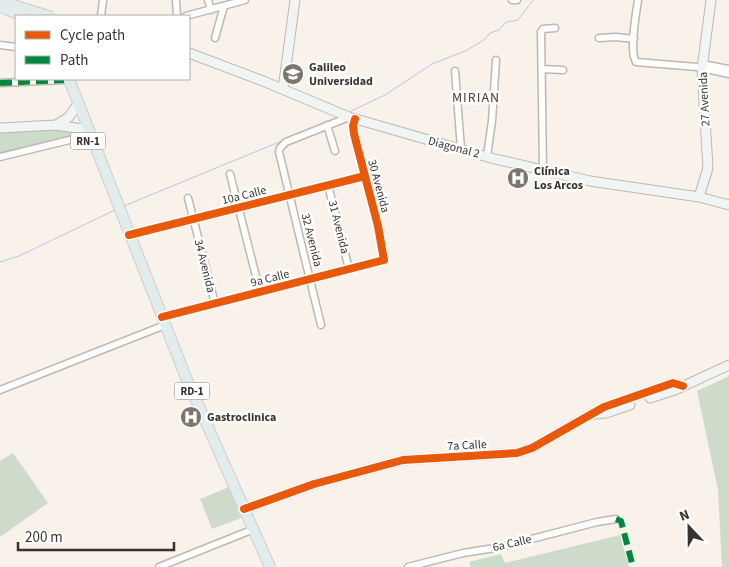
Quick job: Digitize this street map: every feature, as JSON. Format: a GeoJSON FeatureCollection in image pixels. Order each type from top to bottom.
{"type":"FeatureCollection","features":[{"type":"Feature","properties":{"kind":"main road"},"geometry":{"type":"LineString","coordinates":[[0,1],[46,15]]}},
{"type":"Feature","properties":{"kind":"main road"},"geometry":{"type":"LineString","coordinates":[[0,7],[20,15]]}},
{"type":"Feature","properties":{"kind":"main road","name":"RN-1"},"geometry":{"type":"LineString","coordinates":[[66,80],[84,133],[114,202]]}},
{"type":"Feature","properties":{"kind":"main road","name":"RN-1"},"geometry":{"type":"LineString","coordinates":[[66,80],[114,202]]}},
{"type":"Feature","properties":{"kind":"main road"},"geometry":{"type":"LineString","coordinates":[[114,202],[161,322],[180,377],[264,567]]}},
{"type":"Feature","properties":{"kind":"main road","name":"RD-1"},"geometry":{"type":"LineString","coordinates":[[119,216],[129,235],[161,322],[270,567]]}},
{"type":"Feature","properties":{"kind":"street"},"geometry":{"type":"LineString","coordinates":[[101,15],[103,0]]}},
{"type":"Feature","properties":{"kind":"street"},"geometry":{"type":"LineString","coordinates":[[176,0],[177,15]]}},
{"type":"Feature","properties":{"kind":"street"},"geometry":{"type":"LineString","coordinates":[[208,0],[211,10]]}},
{"type":"Feature","properties":{"kind":"street"},"geometry":{"type":"LineString","coordinates":[[190,15],[245,0]]}},
{"type":"Feature","properties":{"kind":"street"},"geometry":{"type":"LineString","coordinates":[[283,89],[295,0]]}},
{"type":"Feature","properties":{"kind":"street"},"geometry":{"type":"LineString","coordinates":[[512,0],[517,0]]}},
{"type":"Feature","properties":{"kind":"street"},"geometry":{"type":"LineString","coordinates":[[638,0],[634,39],[635,61],[640,64],[729,69]]}},
{"type":"Feature","properties":{"kind":"street","name":"27 Avenida"},"geometry":{"type":"LineString","coordinates":[[699,197],[708,168],[702,66],[711,0]]}},
{"type":"Feature","properties":{"kind":"street"},"geometry":{"type":"LineString","coordinates":[[215,38],[224,6]]}},
{"type":"Feature","properties":{"kind":"street"},"geometry":{"type":"LineString","coordinates":[[543,170],[542,30],[555,28]]}},
{"type":"Feature","properties":{"kind":"street"},"geometry":{"type":"LineString","coordinates":[[599,38],[634,39]]}},
{"type":"Feature","properties":{"kind":"street"},"geometry":{"type":"LineString","coordinates":[[0,45],[15,47]]}},
{"type":"Feature","properties":{"kind":"street","name":"Diagonal 2"},"geometry":{"type":"LineString","coordinates":[[190,53],[352,118],[461,149],[611,185],[699,197],[729,205]]}},
{"type":"Feature","properties":{"kind":"street"},"geometry":{"type":"LineString","coordinates":[[488,156],[496,60]]}},
{"type":"Feature","properties":{"kind":"street"},"geometry":{"type":"LineString","coordinates":[[702,66],[729,74]]}},
{"type":"Feature","properties":{"kind":"street"},"geometry":{"type":"LineString","coordinates":[[542,69],[562,70]]}},
{"type":"Feature","properties":{"kind":"street"},"geometry":{"type":"LineString","coordinates":[[455,71],[461,149]]}},
{"type":"Feature","properties":{"kind":"street"},"geometry":{"type":"LineString","coordinates":[[0,83],[50,80]]}},
{"type":"Feature","properties":{"kind":"street"},"geometry":{"type":"LineString","coordinates":[[56,125],[69,117],[75,108]]}},
{"type":"Feature","properties":{"kind":"street","name":"32 Avenida"},"geometry":{"type":"LineString","coordinates":[[321,326],[279,155],[280,148],[286,142],[327,125],[352,118]]}},
{"type":"Feature","properties":{"kind":"street","name":"30 Avenida"},"geometry":{"type":"LineString","coordinates":[[352,118],[354,134],[379,231],[384,260]]}},
{"type":"Feature","properties":{"kind":"street"},"geometry":{"type":"LineString","coordinates":[[0,128],[56,125],[84,133]]}},
{"type":"Feature","properties":{"kind":"street"},"geometry":{"type":"LineString","coordinates":[[327,125],[335,151]]}},
{"type":"Feature","properties":{"kind":"street"},"geometry":{"type":"LineString","coordinates":[[0,157],[84,133]]}},
{"type":"Feature","properties":{"kind":"street"},"geometry":{"type":"LineString","coordinates":[[230,174],[260,292]]}},
{"type":"Feature","properties":{"kind":"street","name":"10a Calle"},"geometry":{"type":"LineString","coordinates":[[129,235],[365,176]]}},
{"type":"Feature","properties":{"kind":"street","name":"31 Avenida"},"geometry":{"type":"LineString","coordinates":[[328,185],[349,269]]}},
{"type":"Feature","properties":{"kind":"street","name":"34 Avenida"},"geometry":{"type":"LineString","coordinates":[[188,198],[215,304]]}},
{"type":"Feature","properties":{"kind":"street","name":"9a Calle"},"geometry":{"type":"LineString","coordinates":[[0,390],[161,322],[215,304],[384,260]]}},
{"type":"Feature","properties":{"kind":"street","name":"7a Calle"},"geometry":{"type":"LineString","coordinates":[[244,509],[314,484],[403,460],[517,453],[532,448],[604,407],[673,383],[683,386],[729,365]]}},
{"type":"Feature","properties":{"kind":"street","name":"6a Calle"},"geometry":{"type":"LineString","coordinates":[[408,567],[616,519]]}},
{"type":"Feature","properties":{"kind":"street"},"geometry":{"type":"LineString","coordinates":[[159,567],[249,531]]}},
{"type":"Feature","properties":{"kind":"green space"},"geometry":{"type":"Polygon","coordinates":[[[71,128],[79,132],[78,134],[0,155],[0,132],[71,128]]]}},
{"type":"Feature","properties":{"kind":"green space"},"geometry":{"type":"Polygon","coordinates":[[[729,376],[729,567],[722,567],[718,490],[697,391],[729,376]]]}},
{"type":"Feature","properties":{"kind":"green space"},"geometry":{"type":"Polygon","coordinates":[[[13,453],[48,503],[0,537],[0,461],[13,453]]]}},
{"type":"Feature","properties":{"kind":"green space"},"geometry":{"type":"Polygon","coordinates":[[[229,487],[241,518],[212,529],[200,499],[229,487]]]}},
{"type":"Feature","properties":{"kind":"green space"},"geometry":{"type":"Polygon","coordinates":[[[620,535],[629,567],[489,567],[620,535]]]}},
{"type":"Feature","properties":{"kind":"green space"},"geometry":{"type":"Polygon","coordinates":[[[501,554],[507,567],[471,567],[469,562],[501,554]]]}},
{"type":"Feature","properties":{"kind":"waterway"},"geometry":{"type":"LineString","coordinates":[[351,111],[385,95],[432,64],[465,51],[484,40],[490,33],[499,30],[506,22],[518,20],[533,0]]}},
{"type":"Feature","properties":{"kind":"waterway"},"geometry":{"type":"LineString","coordinates":[[124,206],[284,140]]}},
{"type":"Feature","properties":{"kind":"waterway"},"geometry":{"type":"LineString","coordinates":[[0,262],[19,256],[115,210]]}},
{"type":"Feature","properties":{"kind":"marked path"},"geometry":{"type":"LineString","coordinates":[[0,83],[64,80]]}},
{"type":"Feature","properties":{"kind":"marked path"},"geometry":{"type":"LineString","coordinates":[[616,519],[621,521],[633,567]]}},
{"type":"Feature","properties":{"kind":"cycle path"},"geometry":{"type":"LineString","coordinates":[[162,317],[384,260],[378,226],[354,134],[353,126],[355,119]]}},
{"type":"Feature","properties":{"kind":"cycle path"},"geometry":{"type":"LineString","coordinates":[[129,235],[365,176]]}},
{"type":"Feature","properties":{"kind":"cycle path"},"geometry":{"type":"LineString","coordinates":[[244,509],[314,484],[403,460],[517,453],[532,448],[604,407],[673,383],[683,386]]}},
{"type":"Feature","properties":{"kind":"place","name":"Galileo Universidad"},"geometry":{"type":"Point","coordinates":[293,74]}},
{"type":"Feature","properties":{"kind":"place","name":"Clínica Los Arcos"},"geometry":{"type":"Point","coordinates":[518,178]}},
{"type":"Feature","properties":{"kind":"place","name":"Gastroclinica"},"geometry":{"type":"Point","coordinates":[191,417]}},
{"type":"Feature","properties":{"kind":"district","name":"MIRIAN"},"geometry":{"type":"Point","coordinates":[476,97]}}]}
